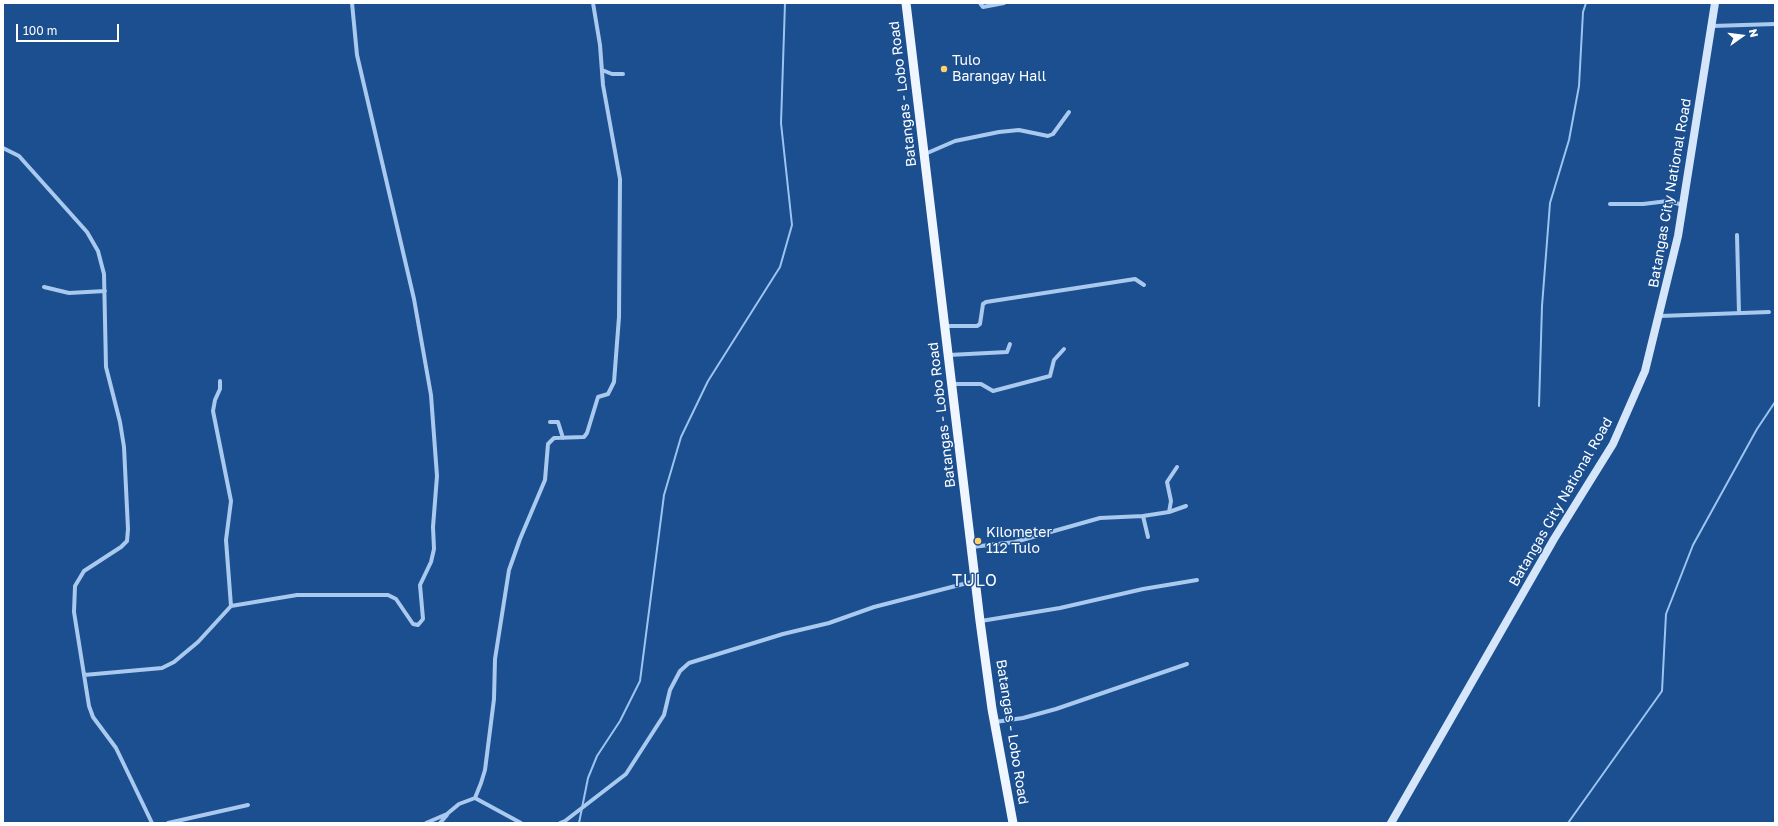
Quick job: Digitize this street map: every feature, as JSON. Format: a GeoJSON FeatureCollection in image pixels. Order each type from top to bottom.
{"type":"FeatureCollection","features":[{"type":"Feature","properties":{"kind":"main road","name":"Batangas - Lobo Road"},"geometry":{"type":"LineString","coordinates":[[906,3],[946,326],[948,355],[980,621],[994,722],[1013,823]]}},
{"type":"Feature","properties":{"kind":"street"},"geometry":{"type":"LineString","coordinates":[[84,675],[162,668],[174,662],[198,642],[231,606],[297,594],[388,595],[396,599],[413,624],[418,625],[422,620],[420,585],[434,549],[433,527],[437,482],[432,395],[414,299],[357,55],[352,3]]}},
{"type":"Feature","properties":{"kind":"street"},"geometry":{"type":"LineString","coordinates":[[426,823],[447,814],[460,804],[475,798],[485,770],[495,689],[495,659],[510,570],[520,539],[545,480],[548,444],[554,438],[584,437],[592,418],[598,397],[608,394],[614,382],[619,317],[620,179],[603,85],[594,3]]}},
{"type":"Feature","properties":{"kind":"street"},"geometry":{"type":"LineString","coordinates":[[980,3],[983,7],[1004,3]]}},
{"type":"Feature","properties":{"kind":"street","name":"Batangas City National Road"},"geometry":{"type":"LineString","coordinates":[[1391,823],[1554,539],[1613,444],[1645,371],[1660,316],[1678,236],[1715,3]]}},
{"type":"Feature","properties":{"kind":"street"},"geometry":{"type":"LineString","coordinates":[[1712,26],[1775,24]]}},
{"type":"Feature","properties":{"kind":"street"},"geometry":{"type":"LineString","coordinates":[[602,70],[612,74],[623,74]]}},
{"type":"Feature","properties":{"kind":"street"},"geometry":{"type":"LineString","coordinates":[[925,154],[955,141],[999,132],[1019,130],[1048,136],[1053,134],[1068,112]]}},
{"type":"Feature","properties":{"kind":"street"},"geometry":{"type":"LineString","coordinates":[[3,148],[19,156],[87,232],[98,251],[104,274],[106,367],[120,422],[124,447],[128,529],[127,541],[121,547],[84,571],[75,586],[74,612],[92,717],[116,748],[152,823]]}},
{"type":"Feature","properties":{"kind":"street"},"geometry":{"type":"LineString","coordinates":[[1610,204],[1643,204],[1668,201],[1683,206]]}},
{"type":"Feature","properties":{"kind":"street"},"geometry":{"type":"LineString","coordinates":[[1737,235],[1739,313]]}},
{"type":"Feature","properties":{"kind":"street"},"geometry":{"type":"LineString","coordinates":[[946,326],[977,326],[980,324],[984,304],[986,302],[1135,279],[1144,285]]}},
{"type":"Feature","properties":{"kind":"street"},"geometry":{"type":"LineString","coordinates":[[44,287],[69,292],[105,291]]}},
{"type":"Feature","properties":{"kind":"street"},"geometry":{"type":"LineString","coordinates":[[1660,316],[1769,312]]}},
{"type":"Feature","properties":{"kind":"street"},"geometry":{"type":"LineString","coordinates":[[948,355],[1007,352],[1010,344]]}},
{"type":"Feature","properties":{"kind":"street"},"geometry":{"type":"LineString","coordinates":[[952,384],[981,384],[993,391],[1050,376],[1054,360],[1064,349]]}},
{"type":"Feature","properties":{"kind":"street"},"geometry":{"type":"LineString","coordinates":[[220,381],[220,389],[215,400],[213,411],[231,501],[226,540],[231,606]]}},
{"type":"Feature","properties":{"kind":"street"},"geometry":{"type":"LineString","coordinates":[[550,422],[558,422],[563,438]]}},
{"type":"Feature","properties":{"kind":"street"},"geometry":{"type":"LineString","coordinates":[[1169,512],[1171,501],[1167,480],[1177,468]]}},
{"type":"Feature","properties":{"kind":"street"},"geometry":{"type":"LineString","coordinates":[[971,547],[1022,541],[1100,518],[1143,516],[1169,512],[1186,506]]}},
{"type":"Feature","properties":{"kind":"street"},"geometry":{"type":"LineString","coordinates":[[1143,516],[1148,537]]}},
{"type":"Feature","properties":{"kind":"street"},"geometry":{"type":"LineString","coordinates":[[560,823],[565,821],[626,774],[664,715],[670,690],[680,671],[689,663],[783,634],[829,623],[874,607],[976,580]]}},
{"type":"Feature","properties":{"kind":"street"},"geometry":{"type":"LineString","coordinates":[[980,621],[1060,608],[1197,580]]}},
{"type":"Feature","properties":{"kind":"street"},"geometry":{"type":"LineString","coordinates":[[994,722],[1023,718],[1056,709],[1187,664]]}},
{"type":"Feature","properties":{"kind":"street"},"geometry":{"type":"LineString","coordinates":[[475,798],[521,823]]}},
{"type":"Feature","properties":{"kind":"street"},"geometry":{"type":"LineString","coordinates":[[168,823],[248,805]]}},
{"type":"Feature","properties":{"kind":"street"},"geometry":{"type":"LineString","coordinates":[[440,823],[447,814]]}},
{"type":"Feature","properties":{"kind":"waterway"},"geometry":{"type":"LineString","coordinates":[[579,823],[588,778],[597,756],[620,721],[640,681],[664,495],[681,437],[708,381],[780,267],[792,225],[781,123],[785,3]]}},
{"type":"Feature","properties":{"kind":"waterway"},"geometry":{"type":"LineString","coordinates":[[1539,406],[1542,306],[1550,203],[1569,140],[1579,86],[1583,12],[1586,3]]}},
{"type":"Feature","properties":{"kind":"waterway"},"geometry":{"type":"LineString","coordinates":[[1568,823],[1662,691],[1666,614],[1693,545],[1757,429],[1775,402]]}},
{"type":"Feature","properties":{"kind":"place","name":"Tulo Barangay Hall"},"geometry":{"type":"Point","coordinates":[944,69]}},
{"type":"Feature","properties":{"kind":"place","name":"Kilometer 112 Tulo"},"geometry":{"type":"Point","coordinates":[978,541]}},
{"type":"Feature","properties":{"kind":"district","name":"TULO"},"geometry":{"type":"Point","coordinates":[975,581]}}]}
